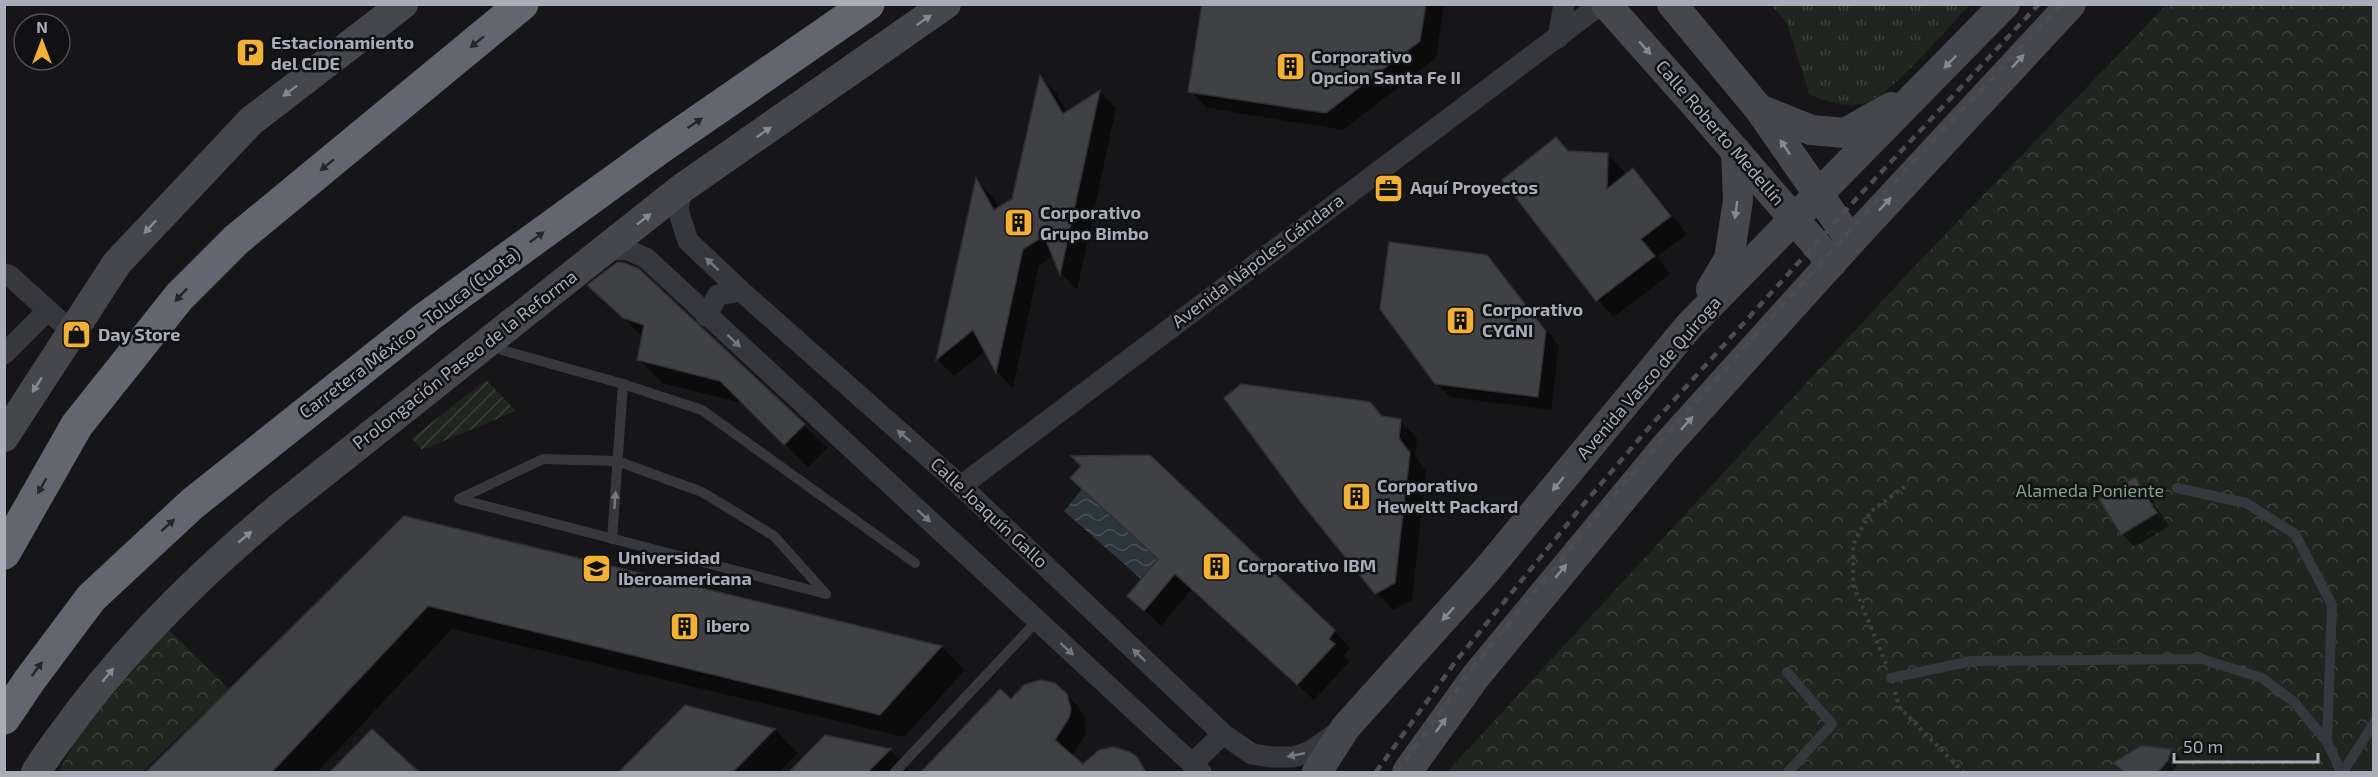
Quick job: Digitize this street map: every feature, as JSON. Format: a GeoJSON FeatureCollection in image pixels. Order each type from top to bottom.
{"type":"FeatureCollection","features":[{"type":"Feature","properties":{"kind":"highway"},"geometry":{"type":"LineString","coordinates":[[4,553],[77,425],[179,297],[236,240],[522,4]]}},
{"type":"Feature","properties":{"kind":"highway","name":"Carretera México - Toluca (Cuota)"},"geometry":{"type":"LineString","coordinates":[[4,718],[28,681],[91,598],[192,504],[427,316],[661,147],[868,4]]}},
{"type":"Feature","properties":{"kind":"highway"},"geometry":{"type":"LineString","coordinates":[[4,509],[36,453],[77,425]]}},
{"type":"Feature","properties":{"kind":"main road"},"geometry":{"type":"LineString","coordinates":[[5,435],[117,263],[251,121],[403,4]]}},
{"type":"Feature","properties":{"kind":"main road","name":"Prolongación Paseo de la Reforma"},"geometry":{"type":"LineString","coordinates":[[37,772],[121,660],[179,597],[279,508],[681,189],[946,4]]}},
{"type":"Feature","properties":{"kind":"main road","name":"Calle Roberto Medellín"},"geometry":{"type":"LineString","coordinates":[[1603,4],[1795,218],[1841,252]]}},
{"type":"Feature","properties":{"kind":"main road","name":"Calle Roberto Medellín"},"geometry":{"type":"LineString","coordinates":[[1672,4],[1759,109],[1818,195],[1841,252]]}},
{"type":"Feature","properties":{"kind":"main road","name":"Avenida Vasco de Quiroga"},"geometry":{"type":"LineString","coordinates":[[1317,772],[1346,727],[1487,570],[1689,326],[2005,4]]}},
{"type":"Feature","properties":{"kind":"main road"},"geometry":{"type":"LineString","coordinates":[[1407,772],[1476,676],[1666,446],[1841,252],[2071,4]]}},
{"type":"Feature","properties":{"kind":"main road"},"geometry":{"type":"LineString","coordinates":[[1693,102],[1709,102],[1721,98],[1726,85],[1726,69]]}},
{"type":"Feature","properties":{"kind":"main road"},"geometry":{"type":"LineString","coordinates":[[1759,109],[1811,130],[1845,133],[1923,90]]}},
{"type":"Feature","properties":{"kind":"main road"},"geometry":{"type":"LineString","coordinates":[[1689,326],[1729,259],[1738,200],[1736,151]]}},
{"type":"Feature","properties":{"kind":"street"},"geometry":{"type":"LineString","coordinates":[[1558,38],[1564,4]]}},
{"type":"Feature","properties":{"kind":"street","name":"Avenida Nápoles Gándara"},"geometry":{"type":"LineString","coordinates":[[961,486],[1433,129],[1603,4]]}},
{"type":"Feature","properties":{"kind":"street","name":"Calle Joaquín Gallo"},"geometry":{"type":"LineString","coordinates":[[681,189],[678,210],[688,241],[741,291],[961,486],[1223,734],[1252,754],[1293,757],[1309,752],[1346,727]]}},
{"type":"Feature","properties":{"kind":"street"},"geometry":{"type":"LineString","coordinates":[[606,249],[628,250],[646,258],[706,316],[1197,768],[1223,734]]}},
{"type":"Feature","properties":{"kind":"street"},"geometry":{"type":"LineString","coordinates":[[4,274],[9,275],[72,332]]}},
{"type":"Feature","properties":{"kind":"street"},"geometry":{"type":"LineString","coordinates":[[706,316],[718,296],[741,291]]}},
{"type":"Feature","properties":{"kind":"street"},"geometry":{"type":"LineString","coordinates":[[4,354],[48,310]]}},
{"type":"Feature","properties":{"kind":"lane"},"geometry":{"type":"LineString","coordinates":[[492,338],[502,350],[623,384],[702,410],[915,563]]}},
{"type":"Feature","properties":{"kind":"lane"},"geometry":{"type":"LineString","coordinates":[[612,539],[623,384]]}},
{"type":"Feature","properties":{"kind":"lane"},"geometry":{"type":"LineString","coordinates":[[543,459],[617,461],[702,492],[774,537],[826,594],[459,500],[543,459]]}},
{"type":"Feature","properties":{"kind":"lane"},"geometry":{"type":"LineString","coordinates":[[2177,488],[2246,503],[2295,534],[2332,605],[2327,742]]}},
{"type":"Feature","properties":{"kind":"lane"},"geometry":{"type":"LineString","coordinates":[[895,772],[1037,621]]}},
{"type":"Feature","properties":{"kind":"lane"},"geometry":{"type":"LineString","coordinates":[[1891,678],[1972,661],[2202,659],[2262,678],[2294,702],[2327,742],[2342,772]]}},
{"type":"Feature","properties":{"kind":"lane"},"geometry":{"type":"LineString","coordinates":[[1787,672],[1832,724],[1788,772]]}},
{"type":"Feature","properties":{"kind":"lane"},"geometry":{"type":"LineString","coordinates":[[2342,772],[2373,723]]}},
{"type":"Feature","properties":{"kind":"path"},"geometry":{"type":"LineString","coordinates":[[1907,485],[1870,512],[1853,545],[1853,584],[1891,678],[1899,707],[1963,772]]}},
{"type":"Feature","properties":{"kind":"green space"},"geometry":{"type":"Polygon","coordinates":[[[1771,5],[1970,5],[1918,61],[1887,90],[1862,104],[1848,105],[1809,94],[1787,23],[1771,5]]]}},
{"type":"Feature","properties":{"kind":"green space","name":"Alameda Poniente"},"geometry":{"type":"Polygon","coordinates":[[[2166,5],[2373,5],[2373,772],[1447,772],[1909,272],[2166,5]]]}},
{"type":"Feature","properties":{"kind":"green space"},"geometry":{"type":"Polygon","coordinates":[[[486,380],[516,411],[422,450],[412,438],[486,380]]]}},
{"type":"Feature","properties":{"kind":"green space"},"geometry":{"type":"Polygon","coordinates":[[[168,629],[229,689],[142,772],[61,772],[60,769],[80,734],[168,629]]]}},
{"type":"Feature","properties":{"kind":"water"},"geometry":{"type":"Polygon","coordinates":[[[1082,489],[1158,559],[1141,579],[1064,511],[1082,489]]]}},
{"type":"Feature","properties":{"kind":"building","name":"Corporativo Opcion Santa Fe II"},"geometry":{"type":"Polygon","coordinates":[[[1202,4],[1426,4],[1420,41],[1326,113],[1188,92],[1202,4]]]}},
{"type":"Feature","properties":{"kind":"building","name":"Corporativo Grupo Bimbo"},"geometry":{"type":"Polygon","coordinates":[[[1040,75],[1063,114],[1100,90],[1060,275],[1044,236],[1023,249],[996,373],[973,330],[936,360],[976,178],[994,210],[1012,199],[1040,75]]]}},
{"type":"Feature","properties":{"kind":"building"},"geometry":{"type":"Polygon","coordinates":[[[1556,137],[1568,151],[1608,153],[1607,189],[1633,168],[1671,216],[1641,239],[1655,256],[1596,301],[1502,180],[1556,137]]]}},
{"type":"Feature","properties":{"kind":"building","name":"Corporativo CYGNI"},"geometry":{"type":"Polygon","coordinates":[[[1389,242],[1487,255],[1546,331],[1538,397],[1435,384],[1380,309],[1389,242]]]}},
{"type":"Feature","properties":{"kind":"building"},"geometry":{"type":"Polygon","coordinates":[[[618,262],[639,269],[805,424],[784,445],[720,381],[637,360],[644,325],[623,318],[587,285],[618,262]]]}},
{"type":"Feature","properties":{"kind":"building","name":"Corporativo Heweltt Packard"},"geometry":{"type":"Polygon","coordinates":[[[1241,384],[1370,402],[1382,416],[1401,419],[1399,438],[1410,453],[1395,583],[1375,594],[1303,505],[1224,398],[1241,384]]]}},
{"type":"Feature","properties":{"kind":"building","name":"Corporativo IBM"},"geometry":{"type":"Polygon","coordinates":[[[1150,455],[1335,630],[1329,639],[1335,644],[1297,685],[1175,574],[1144,611],[1127,596],[1158,559],[1070,478],[1081,466],[1071,456],[1150,455]]]}},
{"type":"Feature","properties":{"kind":"building"},"geometry":{"type":"Polygon","coordinates":[[[2135,477],[2157,513],[2121,535],[2099,499],[2135,477]]]}},
{"type":"Feature","properties":{"kind":"building","name":"ibero"},"geometry":{"type":"Polygon","coordinates":[[[404,516],[942,646],[880,715],[428,606],[272,772],[146,772],[404,516]]]}},
{"type":"Feature","properties":{"kind":"building"},"geometry":{"type":"Polygon","coordinates":[[[1040,680],[1055,683],[1067,694],[1071,710],[1069,718],[1055,740],[1083,764],[1099,750],[1113,747],[1130,752],[1137,757],[1146,772],[921,772],[1000,689],[1011,699],[1024,685],[1040,680]]]}},
{"type":"Feature","properties":{"kind":"building"},"geometry":{"type":"Polygon","coordinates":[[[685,705],[775,729],[733,772],[619,772],[685,705]]]}},
{"type":"Feature","properties":{"kind":"building"},"geometry":{"type":"Polygon","coordinates":[[[372,729],[419,772],[330,772],[372,729]]]}},
{"type":"Feature","properties":{"kind":"building"},"geometry":{"type":"Polygon","coordinates":[[[825,735],[891,749],[868,772],[789,772],[825,735]]]}},
{"type":"Feature","properties":{"kind":"building"},"geometry":{"type":"Polygon","coordinates":[[[2140,746],[2172,749],[2168,760],[2158,772],[2125,772],[2113,763],[2140,746]]]}},
{"type":"Feature","properties":{"kind":"railway"},"geometry":{"type":"LineString","coordinates":[[1376,772],[1456,661],[1646,431],[1857,198],[2039,4]]}},
{"type":"Feature","properties":{"kind":"railway"},"geometry":{"type":"LineString","coordinates":[[1397,772],[1470,671],[1662,440],[1871,207],[2062,4]]}},
{"type":"Feature","properties":{"kind":"place","name":"Estacionamiento del CIDE"},"geometry":{"type":"Point","coordinates":[250,53]}},
{"type":"Feature","properties":{"kind":"place","name":"Corporativo Opcion Santa Fe II"},"geometry":{"type":"Point","coordinates":[1290,67]}},
{"type":"Feature","properties":{"kind":"place","name":"Aquí Proyectos"},"geometry":{"type":"Point","coordinates":[1389,188]}},
{"type":"Feature","properties":{"kind":"place","name":"Corporativo Grupo Bimbo"},"geometry":{"type":"Point","coordinates":[1019,223]}},
{"type":"Feature","properties":{"kind":"place","name":"Corporativo CYGNI"},"geometry":{"type":"Point","coordinates":[1461,320]}},
{"type":"Feature","properties":{"kind":"place","name":"Day Store"},"geometry":{"type":"Point","coordinates":[77,335]}},
{"type":"Feature","properties":{"kind":"place","name":"Corporativo Heweltt Packard"},"geometry":{"type":"Point","coordinates":[1356,496]}},
{"type":"Feature","properties":{"kind":"place","name":"Corporativo IBM"},"geometry":{"type":"Point","coordinates":[1217,566]}},
{"type":"Feature","properties":{"kind":"place","name":"Universidad Iberoamericana"},"geometry":{"type":"Point","coordinates":[597,568]}},
{"type":"Feature","properties":{"kind":"place","name":"ibero"},"geometry":{"type":"Point","coordinates":[685,626]}}]}
